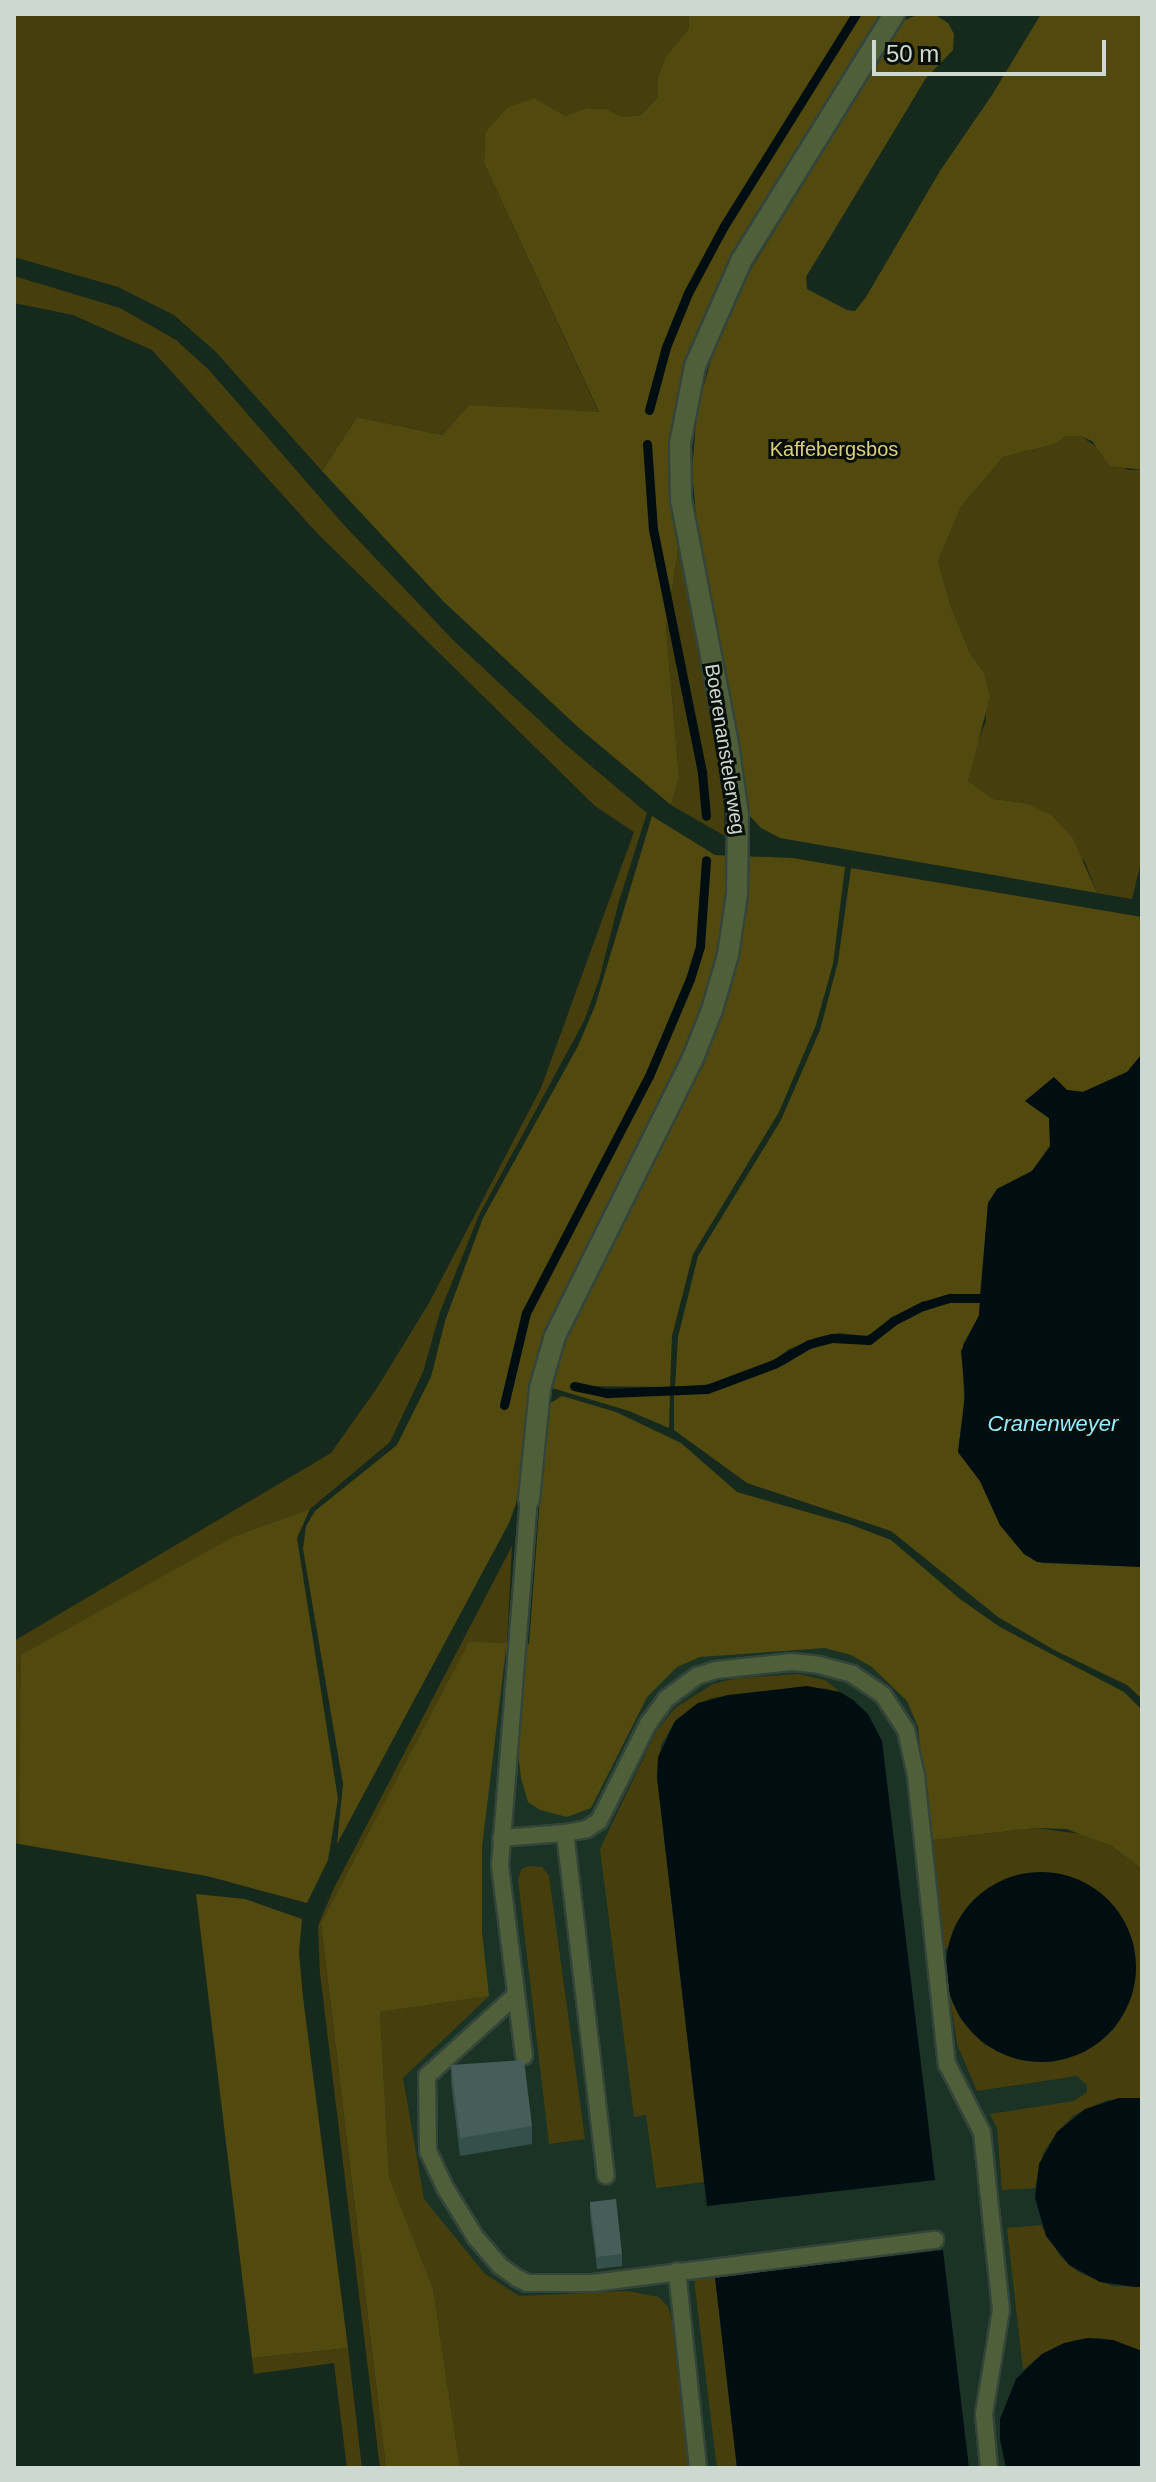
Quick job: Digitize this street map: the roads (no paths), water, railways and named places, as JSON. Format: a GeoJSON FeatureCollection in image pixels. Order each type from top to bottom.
{"type":"FeatureCollection","features":[{"type":"Feature","properties":{"kind":"street","name":"Boerenanstelerweg"},"geometry":{"type":"LineString","coordinates":[[529,1499],[540,1388],[555,1336],[693,1058],[712,1010],[728,955],[737,894],[738,815],[728,744],[681,501],[680,444],[695,366],[741,261],[894,14]]}},
{"type":"Feature","properties":{"kind":"lane"},"geometry":{"type":"LineString","coordinates":[[524,2056],[500,1865],[529,1499]]}},
{"type":"Feature","properties":{"kind":"lane"},"geometry":{"type":"LineString","coordinates":[[501,1838],[565,1833],[587,1829],[599,1821],[648,1724],[666,1699],[697,1676],[716,1670],[806,1664],[852,1674],[883,1695],[906,1730],[916,1776],[947,2064],[982,2132],[1001,2310],[984,2414],[989,2468]]}},
{"type":"Feature","properties":{"kind":"lane"},"geometry":{"type":"LineString","coordinates":[[565,1833],[606,2176]]}},
{"type":"Feature","properties":{"kind":"lane"},"geometry":{"type":"LineString","coordinates":[[516,1995],[427,2076],[428,2151],[444,2186],[476,2238],[500,2266],[527,2283],[593,2283],[935,2240]]}},
{"type":"Feature","properties":{"kind":"lane"},"geometry":{"type":"LineString","coordinates":[[677,2271],[698,2468]]}},
{"type":"Feature","properties":{"kind":"water","name":"Cranenweyer"},"geometry":{"type":"Polygon","coordinates":[[[1142,1054],[1142,1567],[1037,1562],[1024,1554],[1000,1525],[980,1481],[958,1452],[965,1395],[961,1351],[979,1315],[988,1203],[997,1189],[1032,1171],[1050,1147],[1049,1118],[1025,1101],[1054,1077],[1067,1090],[1083,1092],[1127,1072],[1142,1054]]]}},
{"type":"Feature","properties":{"kind":"water"},"geometry":{"type":"Polygon","coordinates":[[[807,1686],[840,1692],[853,1700],[868,1714],[882,1741],[935,2180],[707,2206],[657,1777],[658,1757],[675,1721],[698,1703],[728,1695],[807,1686]]]}},
{"type":"Feature","properties":{"kind":"water"},"geometry":{"type":"Polygon","coordinates":[[[1041,1872],[1077,1879],[1108,1900],[1129,1931],[1136,1967],[1129,2003],[1108,2034],[1077,2055],[1041,2062],[1005,2055],[974,2034],[953,2003],[946,1967],[953,1931],[974,1900],[1005,1879],[1041,1872]]]}},
{"type":"Feature","properties":{"kind":"water"},"geometry":{"type":"Polygon","coordinates":[[[1119,2098],[1142,2098],[1142,2287],[1100,2282],[1069,2265],[1046,2236],[1035,2198],[1039,2164],[1057,2132],[1085,2109],[1119,2098]]]}},
{"type":"Feature","properties":{"kind":"water"},"geometry":{"type":"Polygon","coordinates":[[[943,2250],[969,2468],[737,2468],[715,2277],[943,2250]]]}},
{"type":"Feature","properties":{"kind":"water"},"geometry":{"type":"Polygon","coordinates":[[[1088,2338],[1113,2340],[1142,2351],[1142,2468],[1006,2468],[1000,2440],[1000,2419],[1016,2379],[1042,2354],[1064,2343],[1088,2338]]]}},
{"type":"Feature","properties":{"kind":"waterway"},"geometry":{"type":"LineString","coordinates":[[649,410],[666,347],[688,293],[724,226],[856,14]]}},
{"type":"Feature","properties":{"kind":"waterway"},"geometry":{"type":"LineString","coordinates":[[647,444],[653,529],[702,773],[706,816]]}},
{"type":"Feature","properties":{"kind":"waterway"},"geometry":{"type":"LineString","coordinates":[[504,1405],[526,1313],[649,1076],[690,979],[700,946],[706,860]]}},
{"type":"Feature","properties":{"kind":"waterway"},"geometry":{"type":"LineString","coordinates":[[574,1386],[608,1393],[707,1389],[774,1364],[809,1344],[832,1338],[869,1340],[893,1321],[923,1306],[950,1298],[980,1298]]}},
{"type":"Feature","properties":{"kind":"park label","name":"Kaffebergsbos"},"geometry":{"type":"Point","coordinates":[834,449]}}]}
